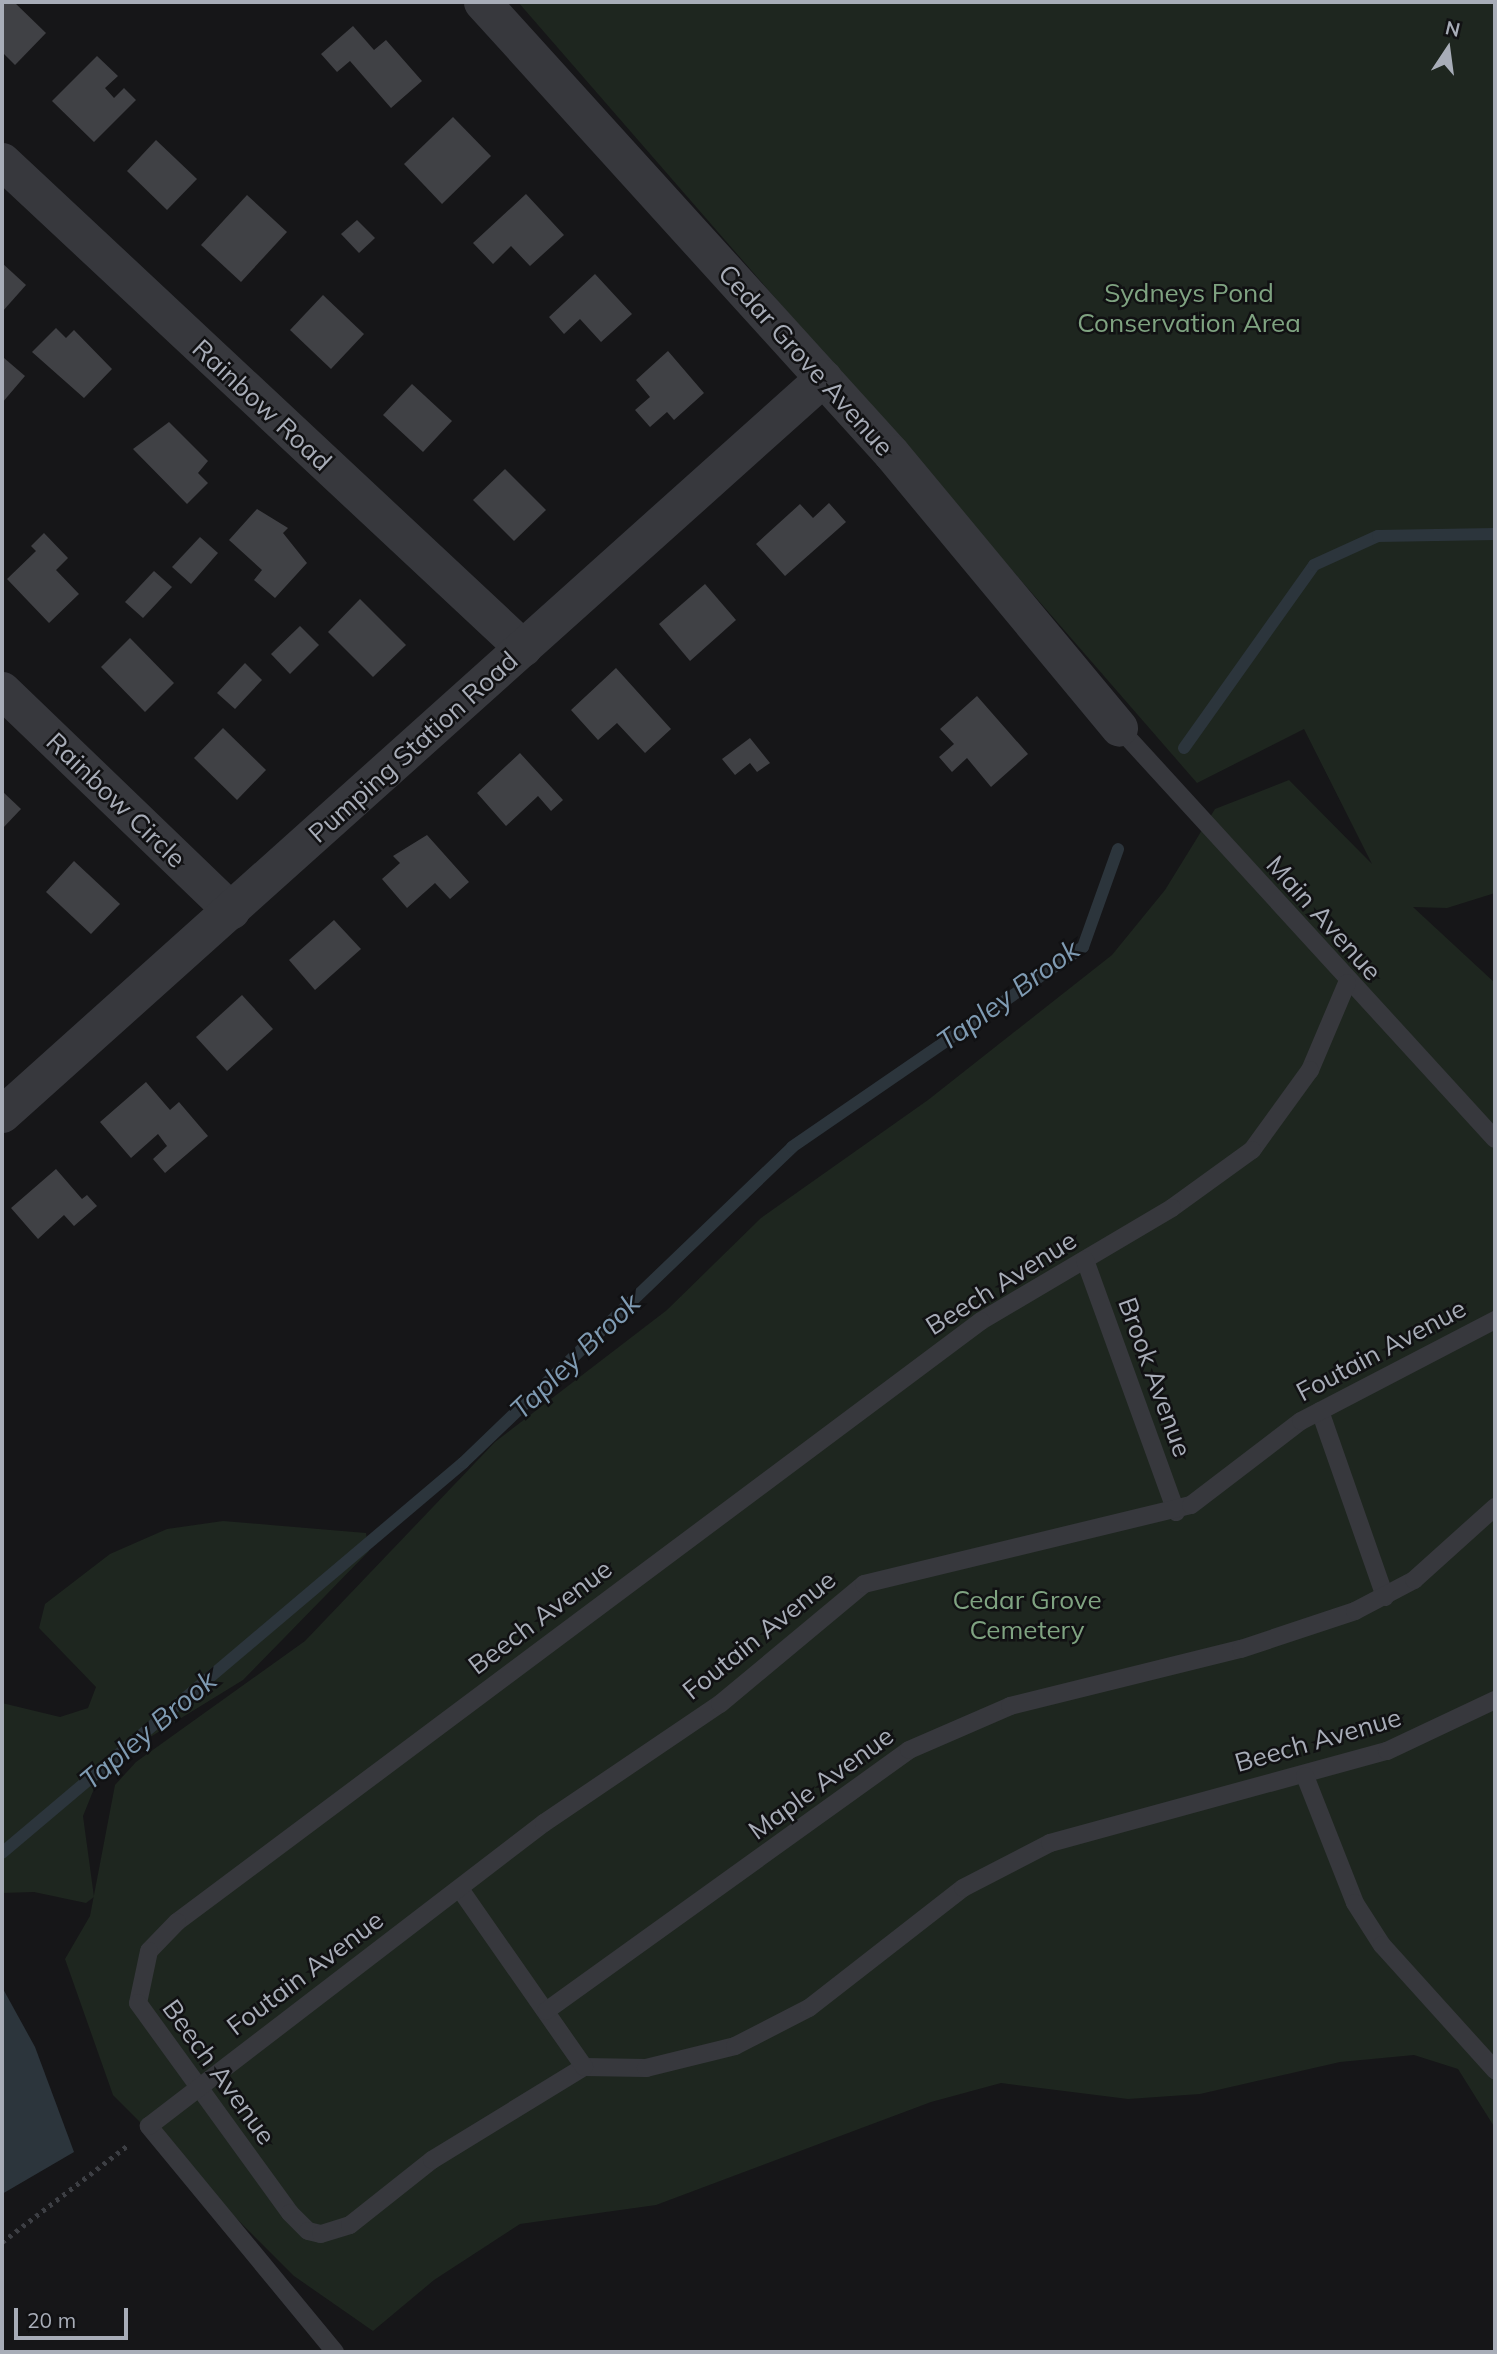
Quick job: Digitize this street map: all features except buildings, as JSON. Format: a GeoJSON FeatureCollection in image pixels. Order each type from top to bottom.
{"type":"FeatureCollection","features":[{"type":"Feature","properties":{"kind":"street","name":"Cedar Grove Avenue"},"geometry":{"type":"LineString","coordinates":[[481,2],[824,378],[1119,728]]}},
{"type":"Feature","properties":{"kind":"street","name":"Rainbow Road"},"geometry":{"type":"LineString","coordinates":[[2,162],[523,648]]}},
{"type":"Feature","properties":{"kind":"street","name":"Pumping Station Road"},"geometry":{"type":"LineString","coordinates":[[2,1114],[824,378]]}},
{"type":"Feature","properties":{"kind":"street","name":"Rainbow Circle"},"geometry":{"type":"LineString","coordinates":[[2,690],[231,910]]}},
{"type":"Feature","properties":{"kind":"lane","name":"Main Avenue"},"geometry":{"type":"LineString","coordinates":[[1119,728],[1347,983],[1495,1139]]}},
{"type":"Feature","properties":{"kind":"lane","name":"Beech Avenue"},"geometry":{"type":"LineString","coordinates":[[1347,983],[1310,1069],[1252,1150],[1085,1260],[981,1321],[177,1922],[149,1951],[138,2003],[196,2089],[290,2213],[308,2231],[321,2234],[350,2224],[432,2160],[584,2067],[646,2067],[735,2046],[809,2008],[963,1888],[1050,1843],[1305,1776],[1387,1751],[1495,1700]]}},
{"type":"Feature","properties":{"kind":"lane","name":"Brook Avenue"},"geometry":{"type":"LineString","coordinates":[[1085,1260],[1175,1512]]}},
{"type":"Feature","properties":{"kind":"lane","name":"Foutain Avenue"},"geometry":{"type":"LineString","coordinates":[[149,2126],[566,1807],[720,1704],[864,1584],[1175,1512],[1320,1410],[1495,1320]]}},
{"type":"Feature","properties":{"kind":"lane"},"geometry":{"type":"LineString","coordinates":[[1320,1410],[1385,1597]]}},
{"type":"Feature","properties":{"kind":"lane","name":"Maple Avenue"},"geometry":{"type":"LineString","coordinates":[[545,2011],[921,1744],[1010,1706],[1241,1649],[1385,1597],[1495,1507]]}},
{"type":"Feature","properties":{"kind":"lane"},"geometry":{"type":"LineString","coordinates":[[1305,1776],[1355,1903],[1382,1945],[1495,2070]]}},
{"type":"Feature","properties":{"kind":"lane"},"geometry":{"type":"LineString","coordinates":[[460,1889],[584,2067]]}},
{"type":"Feature","properties":{"kind":"lane"},"geometry":{"type":"LineString","coordinates":[[149,2126],[335,2352]]}},
{"type":"Feature","properties":{"kind":"path"},"geometry":{"type":"LineString","coordinates":[[2,2242],[149,2126]]}},
{"type":"Feature","properties":{"kind":"green space","name":"Cedar Grove Cemetery"},"geometry":{"type":"Polygon","coordinates":[[[518,2],[1495,2],[1495,893],[1447,908],[1413,907],[1495,983],[1495,2128],[1458,2069],[1414,2055],[1340,2062],[1200,2094],[1128,2099],[1001,2083],[931,2102],[656,2205],[520,2224],[434,2280],[373,2331],[294,2276],[113,2095],[65,1959],[90,1916],[115,1785],[136,1762],[305,1641],[495,1442],[667,1310],[761,1218],[928,1100],[1112,955],[1165,890],[1215,809],[1289,780],[1372,864],[1304,729],[1197,783],[518,2]]]}},
{"type":"Feature","properties":{"kind":"green space"},"geometry":{"type":"Polygon","coordinates":[[[223,1521],[366,1533],[369,1551],[243,1680],[121,1755],[100,1774],[83,1816],[94,1897],[86,1903],[34,1892],[2,1893],[2,1703],[60,1717],[88,1708],[96,1687],[39,1628],[45,1604],[110,1554],[167,1529],[223,1521]]]}},
{"type":"Feature","properties":{"kind":"shaded area"},"geometry":{"type":"Polygon","coordinates":[[[2,1987],[35,2047],[74,2152],[2,2194],[2,1987]]]}},
{"type":"Feature","properties":{"kind":"waterway","name":"Tapley Brook"},"geometry":{"type":"LineString","coordinates":[[1184,748],[1314,565],[1378,536],[1495,534]]}},
{"type":"Feature","properties":{"kind":"waterway","name":"Tapley Brook"},"geometry":{"type":"LineString","coordinates":[[2,1853],[463,1463],[792,1147],[1083,947],[1118,849]]}},
{"type":"Feature","properties":{"kind":"park label","name":"Sydneys Pond Conservation Area"},"geometry":{"type":"Point","coordinates":[1189,308]}}]}
